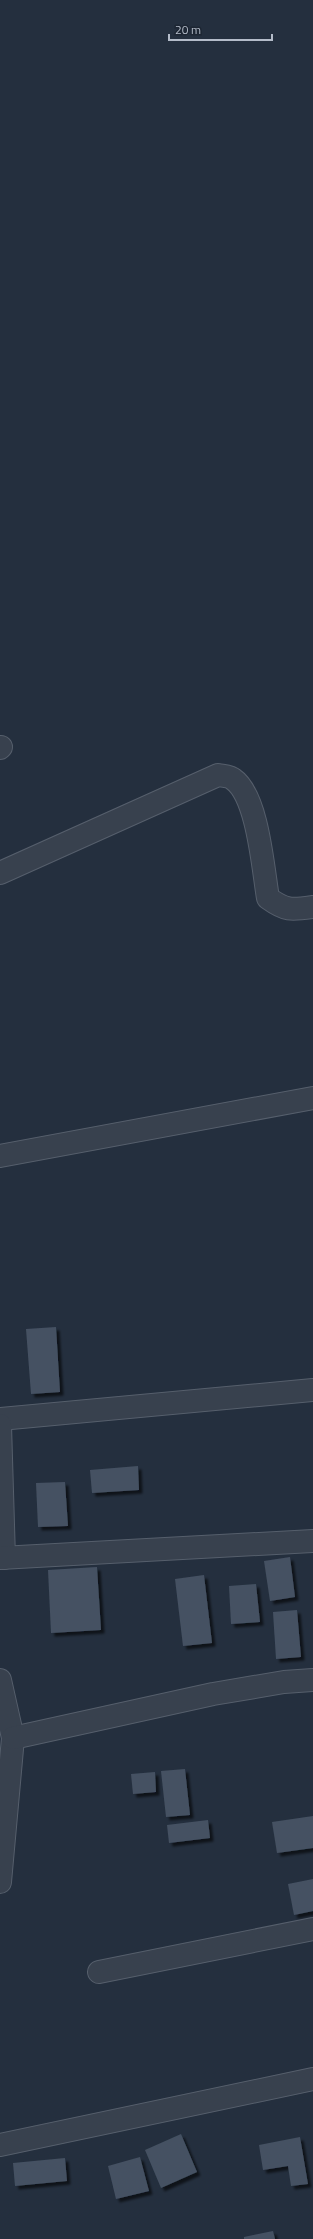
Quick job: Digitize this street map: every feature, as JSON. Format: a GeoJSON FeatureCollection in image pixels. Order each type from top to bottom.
{"type":"FeatureCollection","features":[{"type":"Feature","properties":{"kind":"street"},"geometry":{"type":"LineString","coordinates":[[0,873],[218,775],[232,778],[244,790],[254,816],[268,898],[282,908],[295,910],[313,906]]}},
{"type":"Feature","properties":{"kind":"street"},"geometry":{"type":"LineString","coordinates":[[0,1156],[313,1098]]}},
{"type":"Feature","properties":{"kind":"street"},"geometry":{"type":"LineString","coordinates":[[0,1419],[313,1390]]}},
{"type":"Feature","properties":{"kind":"street"},"geometry":{"type":"LineString","coordinates":[[0,1425],[2,1558],[313,1541]]}},
{"type":"Feature","properties":{"kind":"street"},"geometry":{"type":"LineString","coordinates":[[0,1680],[13,1738],[0,1882]]}},
{"type":"Feature","properties":{"kind":"street"},"geometry":{"type":"LineString","coordinates":[[13,1738],[213,1694],[284,1682],[313,1680]]}},
{"type":"Feature","properties":{"kind":"street"},"geometry":{"type":"LineString","coordinates":[[99,1972],[313,1929]]}},
{"type":"Feature","properties":{"kind":"street"},"geometry":{"type":"LineString","coordinates":[[0,2145],[313,2079]]}},
{"type":"Feature","properties":{"kind":"building"},"geometry":{"type":"Polygon","coordinates":[[[56,1327],[60,1392],[31,1394],[26,1329],[56,1327]]]}},
{"type":"Feature","properties":{"kind":"building"},"geometry":{"type":"Polygon","coordinates":[[[138,1466],[139,1490],[92,1493],[90,1470],[138,1466]]]}},
{"type":"Feature","properties":{"kind":"building"},"geometry":{"type":"Polygon","coordinates":[[[65,1482],[68,1526],[38,1527],[36,1483],[65,1482]]]}},
{"type":"Feature","properties":{"kind":"building"},"geometry":{"type":"Polygon","coordinates":[[[290,1557],[295,1597],[270,1601],[264,1561],[290,1557]]]}},
{"type":"Feature","properties":{"kind":"building"},"geometry":{"type":"Polygon","coordinates":[[[97,1567],[101,1630],[51,1633],[48,1570],[97,1567]]]}},
{"type":"Feature","properties":{"kind":"building"},"geometry":{"type":"Polygon","coordinates":[[[204,1575],[212,1643],[183,1646],[175,1579],[204,1575]]]}},
{"type":"Feature","properties":{"kind":"building"},"geometry":{"type":"Polygon","coordinates":[[[256,1584],[260,1622],[231,1624],[229,1586],[256,1584]]]}},
{"type":"Feature","properties":{"kind":"building"},"geometry":{"type":"Polygon","coordinates":[[[297,1610],[301,1657],[276,1659],[273,1612],[297,1610]]]}},
{"type":"Feature","properties":{"kind":"building"},"geometry":{"type":"Polygon","coordinates":[[[185,1769],[190,1815],[166,1817],[161,1771],[185,1769]]]}},
{"type":"Feature","properties":{"kind":"building"},"geometry":{"type":"Polygon","coordinates":[[[155,1772],[156,1792],[133,1794],[131,1774],[155,1772]]]}},
{"type":"Feature","properties":{"kind":"building"},"geometry":{"type":"Polygon","coordinates":[[[313,1816],[313,1848],[277,1853],[272,1822],[313,1816]]]}},
{"type":"Feature","properties":{"kind":"building"},"geometry":{"type":"Polygon","coordinates":[[[208,1820],[210,1838],[169,1843],[167,1825],[208,1820]]]}},
{"type":"Feature","properties":{"kind":"building"},"geometry":{"type":"Polygon","coordinates":[[[313,1879],[313,1911],[294,1915],[288,1884],[313,1879]]]}},
{"type":"Feature","properties":{"kind":"building"},"geometry":{"type":"Polygon","coordinates":[[[181,2134],[197,2172],[161,2188],[145,2150],[181,2134]]]}},
{"type":"Feature","properties":{"kind":"building"},"geometry":{"type":"Polygon","coordinates":[[[300,2137],[308,2184],[291,2186],[288,2166],[263,2170],[259,2145],[300,2137]]]}},
{"type":"Feature","properties":{"kind":"building"},"geometry":{"type":"Polygon","coordinates":[[[140,2157],[149,2191],[116,2199],[108,2166],[140,2157]]]}},
{"type":"Feature","properties":{"kind":"building"},"geometry":{"type":"Polygon","coordinates":[[[65,2158],[67,2181],[15,2186],[13,2163],[65,2158]]]}},
{"type":"Feature","properties":{"kind":"building"},"geometry":{"type":"Polygon","coordinates":[[[273,2231],[275,2239],[244,2239],[244,2237],[273,2231]]]}}]}
